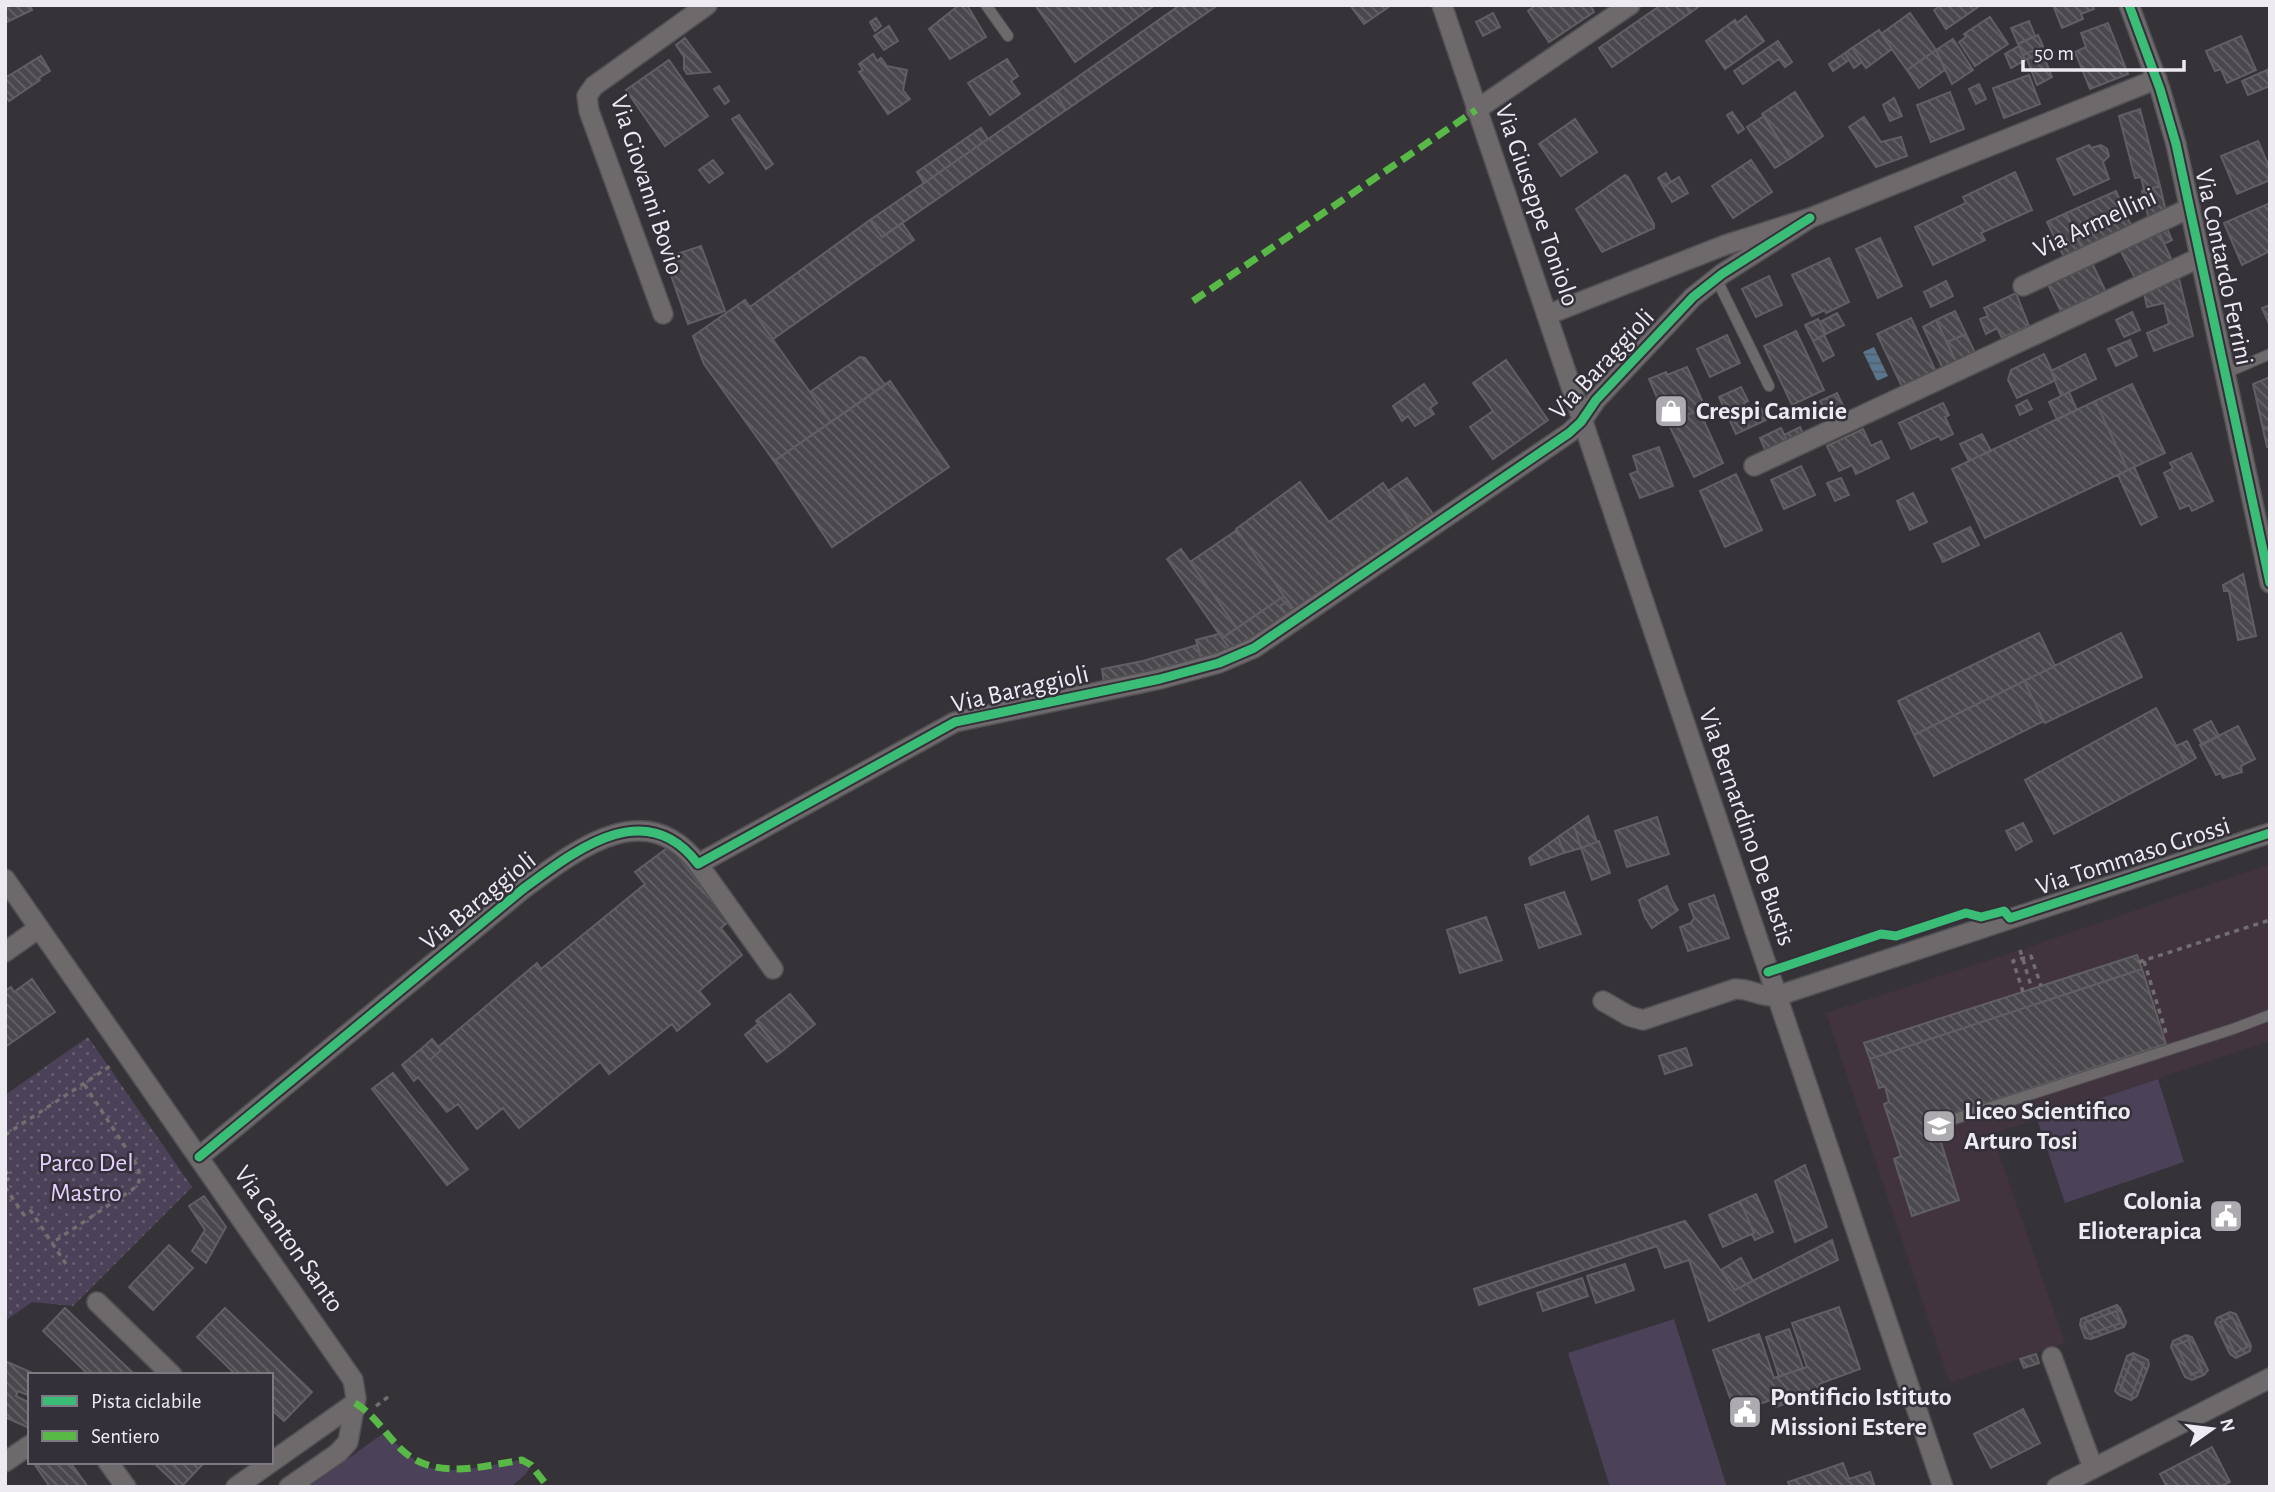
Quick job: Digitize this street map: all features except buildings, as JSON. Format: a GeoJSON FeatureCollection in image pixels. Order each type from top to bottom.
{"type":"FeatureCollection","features":[{"type":"Feature","properties":{"kind":"street","name":"Via Giovanni Bovio"},"geometry":{"type":"LineString","coordinates":[[663,314],[589,111],[587,96],[594,86],[706,5]]}},
{"type":"Feature","properties":{"kind":"street","name":"Via Giuseppe Toniolo"},"geometry":{"type":"LineString","coordinates":[[1442,5],[1581,422]]}},
{"type":"Feature","properties":{"kind":"street"},"geometry":{"type":"LineString","coordinates":[[1476,110],[1630,5]]}},
{"type":"Feature","properties":{"kind":"street","name":"Via Contardo Ferrini"},"geometry":{"type":"LineString","coordinates":[[2129,5],[2172,128],[2270,583]]}},
{"type":"Feature","properties":{"kind":"street","name":"Via Baraggioli"},"geometry":{"type":"LineString","coordinates":[[1547,315],[1725,245],[1810,218],[2157,79]]}},
{"type":"Feature","properties":{"kind":"street","name":"Via Armellini"},"geometry":{"type":"LineString","coordinates":[[2023,286],[2190,208]]}},
{"type":"Feature","properties":{"kind":"street","name":"Via Baraggioli"},"geometry":{"type":"LineString","coordinates":[[200,1157],[523,890],[579,849],[616,834],[649,831],[680,843],[698,864],[955,723],[1160,679],[1219,663],[1254,648],[1569,433],[1581,422],[1596,400],[1683,307],[1716,278],[1810,218]]}},
{"type":"Feature","properties":{"kind":"street","name":"Via Contardo Ferrini"},"geometry":{"type":"LineString","coordinates":[[1754,466],[2201,257]]}},
{"type":"Feature","properties":{"kind":"street","name":"Via Bernardino De Bustis"},"geometry":{"type":"LineString","coordinates":[[1581,422],[1944,1487]]}},
{"type":"Feature","properties":{"kind":"street","name":"Via Tommaso Grossi"},"geometry":{"type":"LineString","coordinates":[[1776,996],[2270,833]]}},
{"type":"Feature","properties":{"kind":"street"},"geometry":{"type":"LineString","coordinates":[[698,864],[773,969]]}},
{"type":"Feature","properties":{"kind":"street","name":"Via Canton Santo"},"geometry":{"type":"LineString","coordinates":[[5,879],[349,1371],[362,1407],[345,1445],[338,1453],[287,1487]]}},
{"type":"Feature","properties":{"kind":"street"},"geometry":{"type":"LineString","coordinates":[[5,952],[40,928]]}},
{"type":"Feature","properties":{"kind":"street"},"geometry":{"type":"LineString","coordinates":[[1603,1001],[1629,1016],[1643,1020],[1735,989],[1747,989],[1769,997],[1776,996]]}},
{"type":"Feature","properties":{"kind":"street"},"geometry":{"type":"LineString","coordinates":[[97,1302],[170,1373]]}},
{"type":"Feature","properties":{"kind":"street"},"geometry":{"type":"LineString","coordinates":[[2052,1357],[2093,1468]]}},
{"type":"Feature","properties":{"kind":"street"},"geometry":{"type":"LineString","coordinates":[[2057,1487],[2270,1378]]}},
{"type":"Feature","properties":{"kind":"street"},"geometry":{"type":"LineString","coordinates":[[273,1459],[362,1407]]}},
{"type":"Feature","properties":{"kind":"street"},"geometry":{"type":"LineString","coordinates":[[5,1462],[28,1446]]}},
{"type":"Feature","properties":{"kind":"street"},"geometry":{"type":"LineString","coordinates":[[109,1464],[125,1487]]}},
{"type":"Feature","properties":{"kind":"street"},"geometry":{"type":"LineString","coordinates":[[236,1487],[265,1464],[282,1477],[287,1487]]}},
{"type":"Feature","properties":{"kind":"lane"},"geometry":{"type":"LineString","coordinates":[[986,5],[1008,36]]}},
{"type":"Feature","properties":{"kind":"lane"},"geometry":{"type":"LineString","coordinates":[[1716,278],[1769,386]]}},
{"type":"Feature","properties":{"kind":"lane"},"geometry":{"type":"LineString","coordinates":[[2226,373],[2270,354]]}},
{"type":"Feature","properties":{"kind":"lane"},"geometry":{"type":"LineString","coordinates":[[1939,1124],[2270,1015]]}},
{"type":"Feature","properties":{"kind":"path"},"geometry":{"type":"LineString","coordinates":[[2171,1048],[2142,961],[2270,920]]}},
{"type":"Feature","properties":{"kind":"path"},"geometry":{"type":"LineString","coordinates":[[2020,950],[2032,989]]}},
{"type":"Feature","properties":{"kind":"path"},"geometry":{"type":"LineString","coordinates":[[2023,992],[2014,961],[2022,958],[2031,956],[2041,986]]}},
{"type":"Feature","properties":{"kind":"path"},"geometry":{"type":"LineString","coordinates":[[5,1135],[114,1064]]}},
{"type":"Feature","properties":{"kind":"path"},"geometry":{"type":"LineString","coordinates":[[52,1243],[133,1189],[140,1179],[135,1162],[84,1084]]}},
{"type":"Feature","properties":{"kind":"path"},"geometry":{"type":"LineString","coordinates":[[5,1170],[10,1178],[5,1181]]}},
{"type":"Feature","properties":{"kind":"path"},"geometry":{"type":"LineString","coordinates":[[5,1187],[24,1215],[31,1211],[66,1264]]}},
{"type":"Feature","properties":{"kind":"path"},"geometry":{"type":"LineString","coordinates":[[362,1407],[388,1397]]}},
{"type":"Feature","properties":{"kind":"shaded area","name":"Liceo Scientifico Arturo Tosi"},"geometry":{"type":"Polygon","coordinates":[[[2270,864],[2270,1041],[1992,1134],[2065,1343],[1950,1383],[1826,1013],[2270,864]]]}},
{"type":"Feature","properties":{"kind":"green space","name":"Parco Del Mastro"},"geometry":{"type":"Polygon","coordinates":[[[88,1037],[192,1187],[73,1306],[32,1302],[5,1321],[5,1095],[88,1037]]]}},
{"type":"Feature","properties":{"kind":"green space"},"geometry":{"type":"Polygon","coordinates":[[[2158,1079],[2184,1162],[2065,1203],[2037,1119],[2158,1079]]]}},
{"type":"Feature","properties":{"kind":"green space"},"geometry":{"type":"Polygon","coordinates":[[[1674,1319],[1727,1487],[1610,1487],[1568,1353],[1674,1319]]]}},
{"type":"Feature","properties":{"kind":"green space"},"geometry":{"type":"Polygon","coordinates":[[[385,1432],[412,1458],[433,1468],[472,1469],[522,1460],[531,1465],[526,1474],[511,1487],[309,1487],[385,1432]]]}},
{"type":"Feature","properties":{"kind":"water"},"geometry":{"type":"Polygon","coordinates":[[[1874,347],[1888,376],[1877,381],[1863,352],[1874,347]]]}},
{"type":"Feature","properties":{"kind":"marked path"},"geometry":{"type":"LineString","coordinates":[[1193,301],[1476,110]]}},
{"type":"Feature","properties":{"kind":"marked path"},"geometry":{"type":"LineString","coordinates":[[355,1403],[415,1460],[459,1469],[522,1460],[531,1465],[548,1487]]}},
{"type":"Feature","properties":{"kind":"cycle path"},"geometry":{"type":"LineString","coordinates":[[2129,5],[2160,89],[2176,144],[2270,583]]}},
{"type":"Feature","properties":{"kind":"cycle path"},"geometry":{"type":"LineString","coordinates":[[199,1157],[523,889],[587,846],[610,836],[633,831],[656,833],[677,843],[698,864],[955,722],[1160,679],[1219,663],[1254,648],[1569,433],[1581,422],[1596,400],[1693,297],[1722,274],[1810,218]]}},
{"type":"Feature","properties":{"kind":"cycle path"},"geometry":{"type":"LineString","coordinates":[[1768,972],[1881,934],[1896,936],[1966,913],[1981,917],[2004,911],[2010,918],[2270,833]]}},
{"type":"Feature","properties":{"kind":"place","name":"Crespi Camicie"},"geometry":{"type":"Point","coordinates":[1671,411]}},
{"type":"Feature","properties":{"kind":"place","name":"Liceo Scientifico Arturo Tosi"},"geometry":{"type":"Point","coordinates":[1939,1126]}},
{"type":"Feature","properties":{"kind":"place","name":"Colonia Elioterapica"},"geometry":{"type":"Point","coordinates":[2226,1216]}},
{"type":"Feature","properties":{"kind":"place","name":"Pontificio Istituto Missioni Estere"},"geometry":{"type":"Point","coordinates":[1745,1412]}}]}
